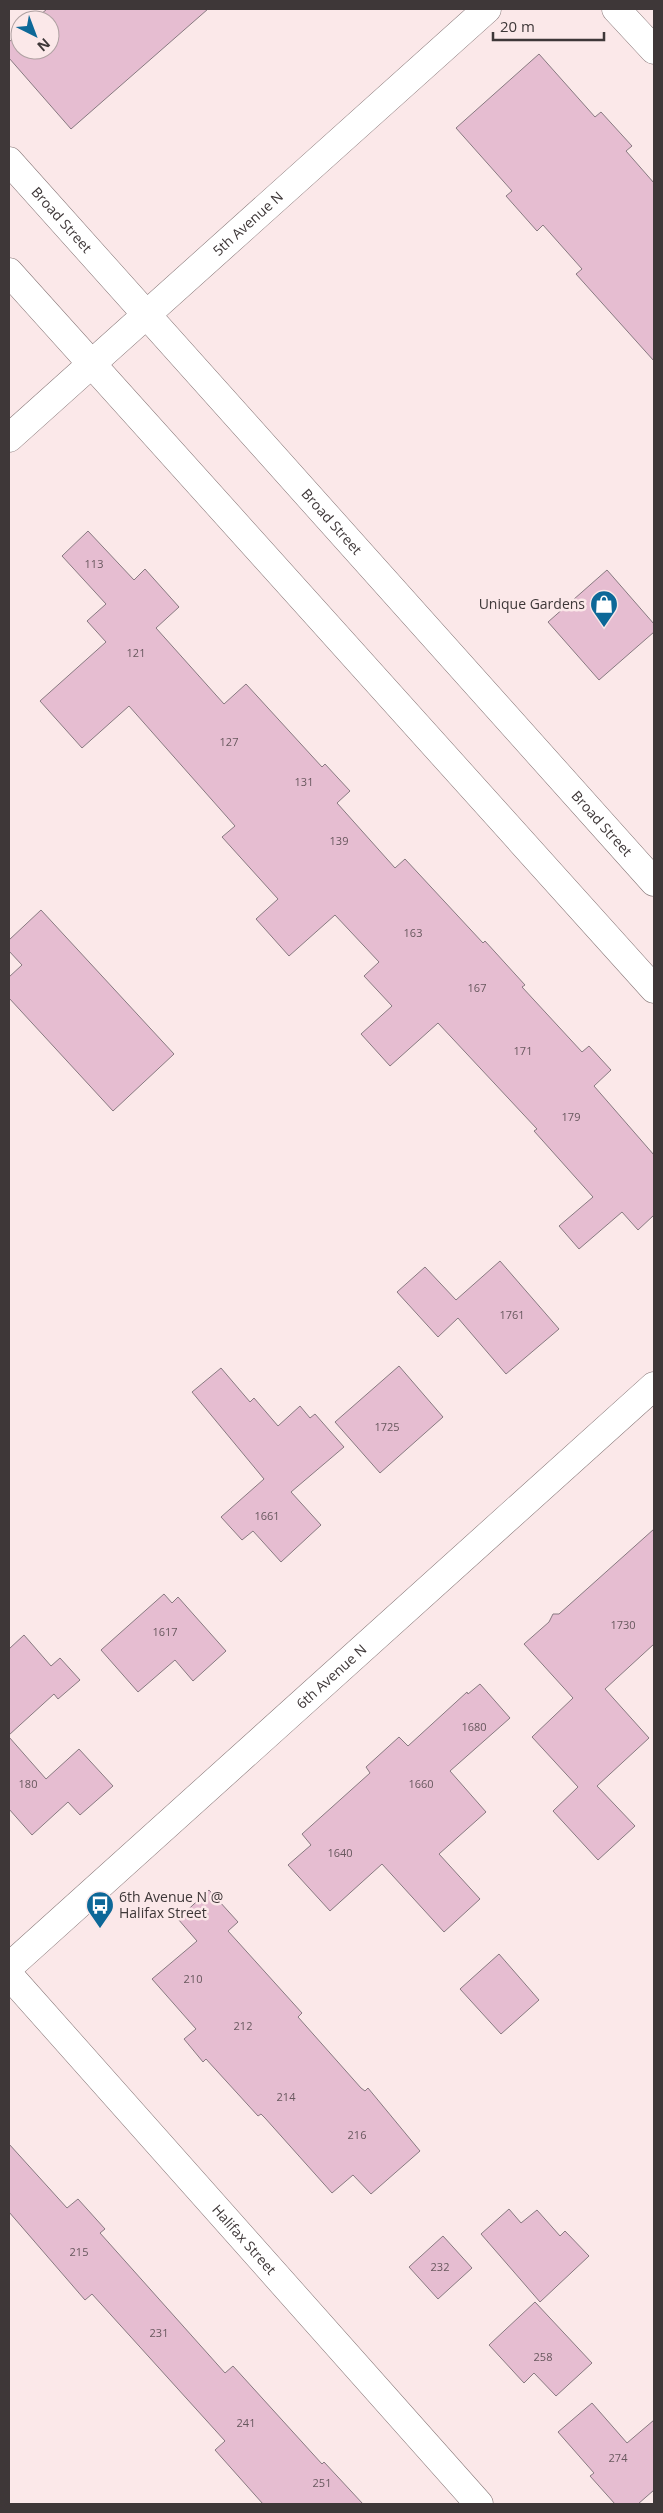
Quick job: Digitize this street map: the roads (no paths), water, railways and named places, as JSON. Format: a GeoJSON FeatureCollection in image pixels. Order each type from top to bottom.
{"type":"FeatureCollection","features":[{"type":"Feature","properties":{"kind":"street","name":"5th Avenue N"},"geometry":{"type":"LineString","coordinates":[[9,438],[486,9]]}},
{"type":"Feature","properties":{"kind":"street"},"geometry":{"type":"LineString","coordinates":[[616,9],[654,50]]}},
{"type":"Feature","properties":{"kind":"street","name":"Broad Street"},"geometry":{"type":"LineString","coordinates":[[9,161],[654,882]]}},
{"type":"Feature","properties":{"kind":"street"},"geometry":{"type":"LineString","coordinates":[[9,272],[654,989]]}},
{"type":"Feature","properties":{"kind":"street","name":"6th Avenue N"},"geometry":{"type":"LineString","coordinates":[[9,1967],[654,1386]]}},
{"type":"Feature","properties":{"kind":"street","name":"Halifax Street"},"geometry":{"type":"LineString","coordinates":[[9,1975],[479,2504]]}},
{"type":"Feature","properties":{"kind":"place","name":"Unique Gardens"},"geometry":{"type":"Point","coordinates":[604,628]}},
{"type":"Feature","properties":{"kind":"place","name":"6th Avenue N @ Halifax Street"},"geometry":{"type":"Point","coordinates":[100,1929]}}]}
